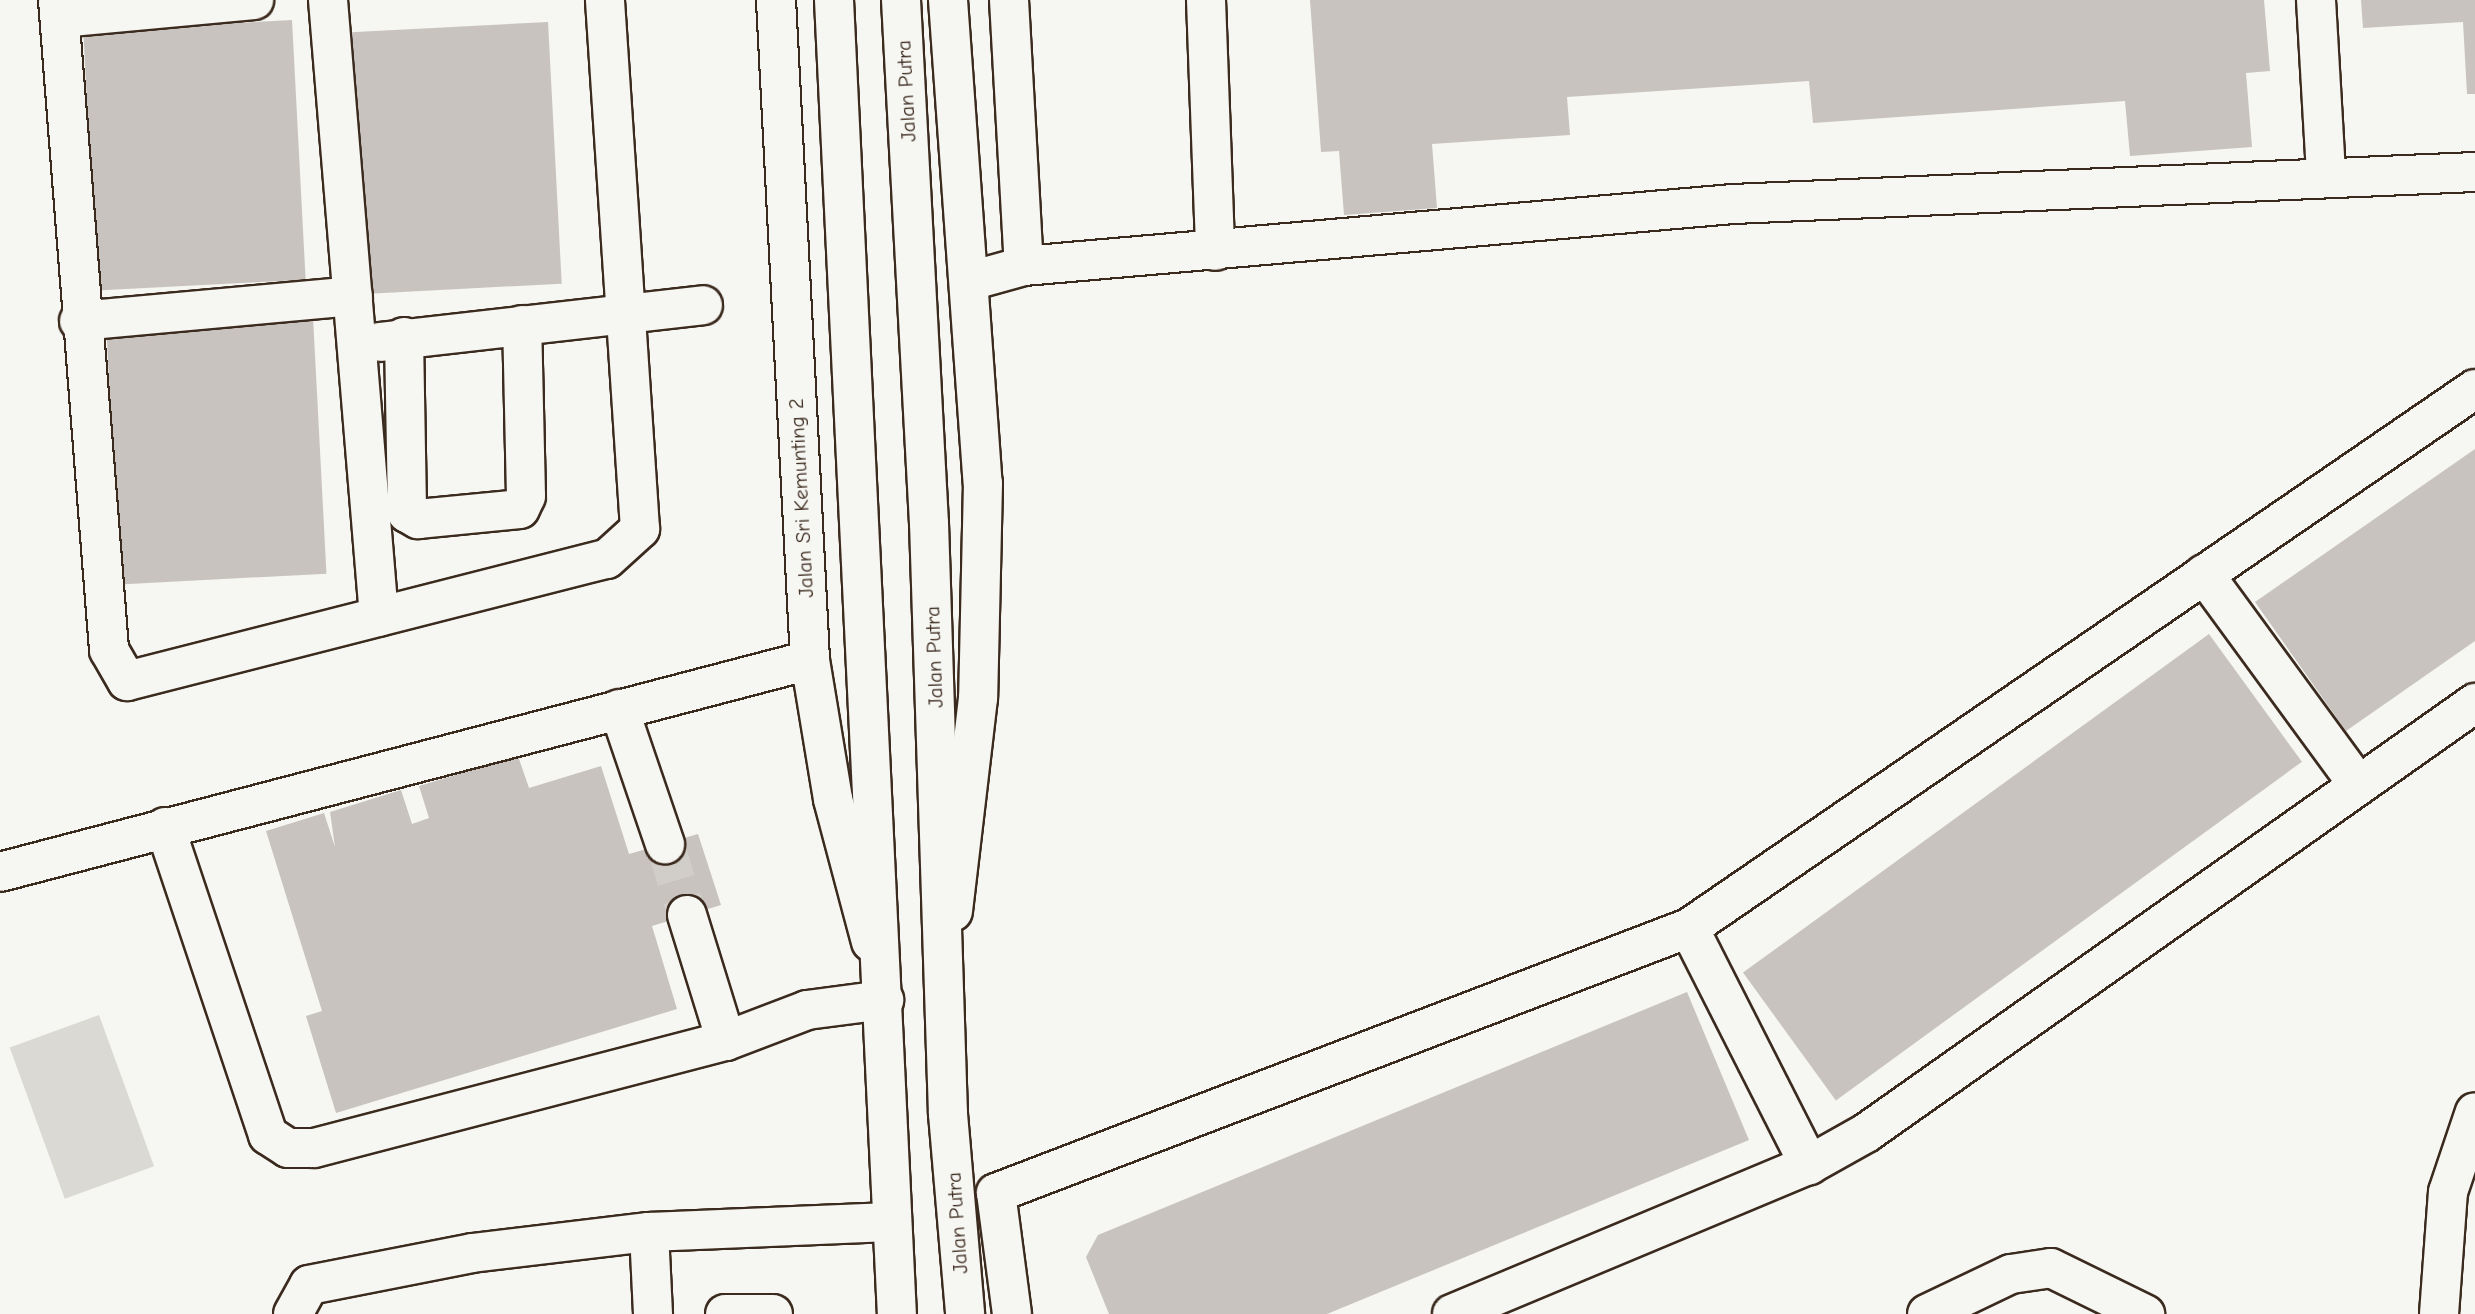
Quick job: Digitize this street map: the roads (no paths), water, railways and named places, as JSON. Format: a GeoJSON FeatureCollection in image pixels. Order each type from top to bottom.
{"type":"FeatureCollection","features":[{"type":"Feature","properties":{"kind":"street"},"geometry":{"type":"LineString","coordinates":[[254,0],[59,9],[79,321],[110,650],[127,681],[607,559],[640,529],[605,0]]}},
{"type":"Feature","properties":{"kind":"street"},"geometry":{"type":"LineString","coordinates":[[328,0],[379,617]]}},
{"type":"Feature","properties":{"kind":"street","name":"Jalan Sri Kemunting 2"},"geometry":{"type":"LineString","coordinates":[[776,0],[810,660],[832,799],[884,994]]}},
{"type":"Feature","properties":{"kind":"street"},"geometry":{"type":"LineString","coordinates":[[834,0],[884,994],[890,1222],[897,1314]]}},
{"type":"Feature","properties":{"kind":"street","name":"Jalan Putra"},"geometry":{"type":"LineString","coordinates":[[901,0],[929,523],[955,1205],[965,1314]]}},
{"type":"Feature","properties":{"kind":"street"},"geometry":{"type":"LineString","coordinates":[[945,981],[978,698],[983,483],[948,0]]}},
{"type":"Feature","properties":{"kind":"street"},"geometry":{"type":"LineString","coordinates":[[1009,0],[1024,266]]}},
{"type":"Feature","properties":{"kind":"street"},"geometry":{"type":"LineString","coordinates":[[1206,0],[1215,251]]}},
{"type":"Feature","properties":{"kind":"street"},"geometry":{"type":"LineString","coordinates":[[2316,0],[2326,176]]}},
{"type":"Feature","properties":{"kind":"street"},"geometry":{"type":"LineString","coordinates":[[970,281],[1024,266],[1733,204],[2326,176],[2475,172]]}},
{"type":"Feature","properties":{"kind":"street"},"geometry":{"type":"LineString","coordinates":[[79,321],[354,296]]}},
{"type":"Feature","properties":{"kind":"street"},"geometry":{"type":"LineString","coordinates":[[357,347],[404,337],[627,317],[703,305]]}},
{"type":"Feature","properties":{"kind":"street"},"geometry":{"type":"LineString","coordinates":[[404,337],[407,513],[418,519],[520,509],[526,496],[522,325]]}},
{"type":"Feature","properties":{"kind":"street"},"geometry":{"type":"LineString","coordinates":[[955,1205],[996,1193],[1689,928],[2475,389]]}},
{"type":"Feature","properties":{"kind":"street"},"geometry":{"type":"LineString","coordinates":[[2204,574],[2356,782]]}},
{"type":"Feature","properties":{"kind":"street"},"geometry":{"type":"LineString","coordinates":[[0,872],[810,660]]}},
{"type":"Feature","properties":{"kind":"street"},"geometry":{"type":"LineString","coordinates":[[1452,1314],[1809,1165],[1866,1133],[2356,782],[2475,703]]}},
{"type":"Feature","properties":{"kind":"street"},"geometry":{"type":"LineString","coordinates":[[619,709],[665,844]]}},
{"type":"Feature","properties":{"kind":"street"},"geometry":{"type":"LineString","coordinates":[[165,827],[268,1135],[288,1148],[314,1148],[726,1041],[807,1010],[884,994]]}},
{"type":"Feature","properties":{"kind":"street"},"geometry":{"type":"LineString","coordinates":[[687,915],[726,1041]]}},
{"type":"Feature","properties":{"kind":"street"},"geometry":{"type":"LineString","coordinates":[[1689,928],[1809,1165]]}},
{"type":"Feature","properties":{"kind":"street"},"geometry":{"type":"LineString","coordinates":[[2439,1314],[2448,1192],[2475,1112]]}},
{"type":"Feature","properties":{"kind":"street"},"geometry":{"type":"LineString","coordinates":[[996,1193],[1012,1314]]}},
{"type":"Feature","properties":{"kind":"street"},"geometry":{"type":"LineString","coordinates":[[293,1314],[309,1284],[472,1253],[649,1232],[890,1222]]}},
{"type":"Feature","properties":{"kind":"street"},"geometry":{"type":"LineString","coordinates":[[649,1232],[653,1314]]}},
{"type":"Feature","properties":{"kind":"street"},"geometry":{"type":"LineString","coordinates":[[1927,1314],[2011,1274],[2051,1268],[2145,1314]]}},
{"type":"Feature","properties":{"kind":"street"},"geometry":{"type":"LineString","coordinates":[[725,1314],[773,1314]]}},
{"type":"Feature","properties":{"kind":"tunnel"},"geometry":{"type":"LineString","coordinates":[[665,844],[687,915]]}}]}
